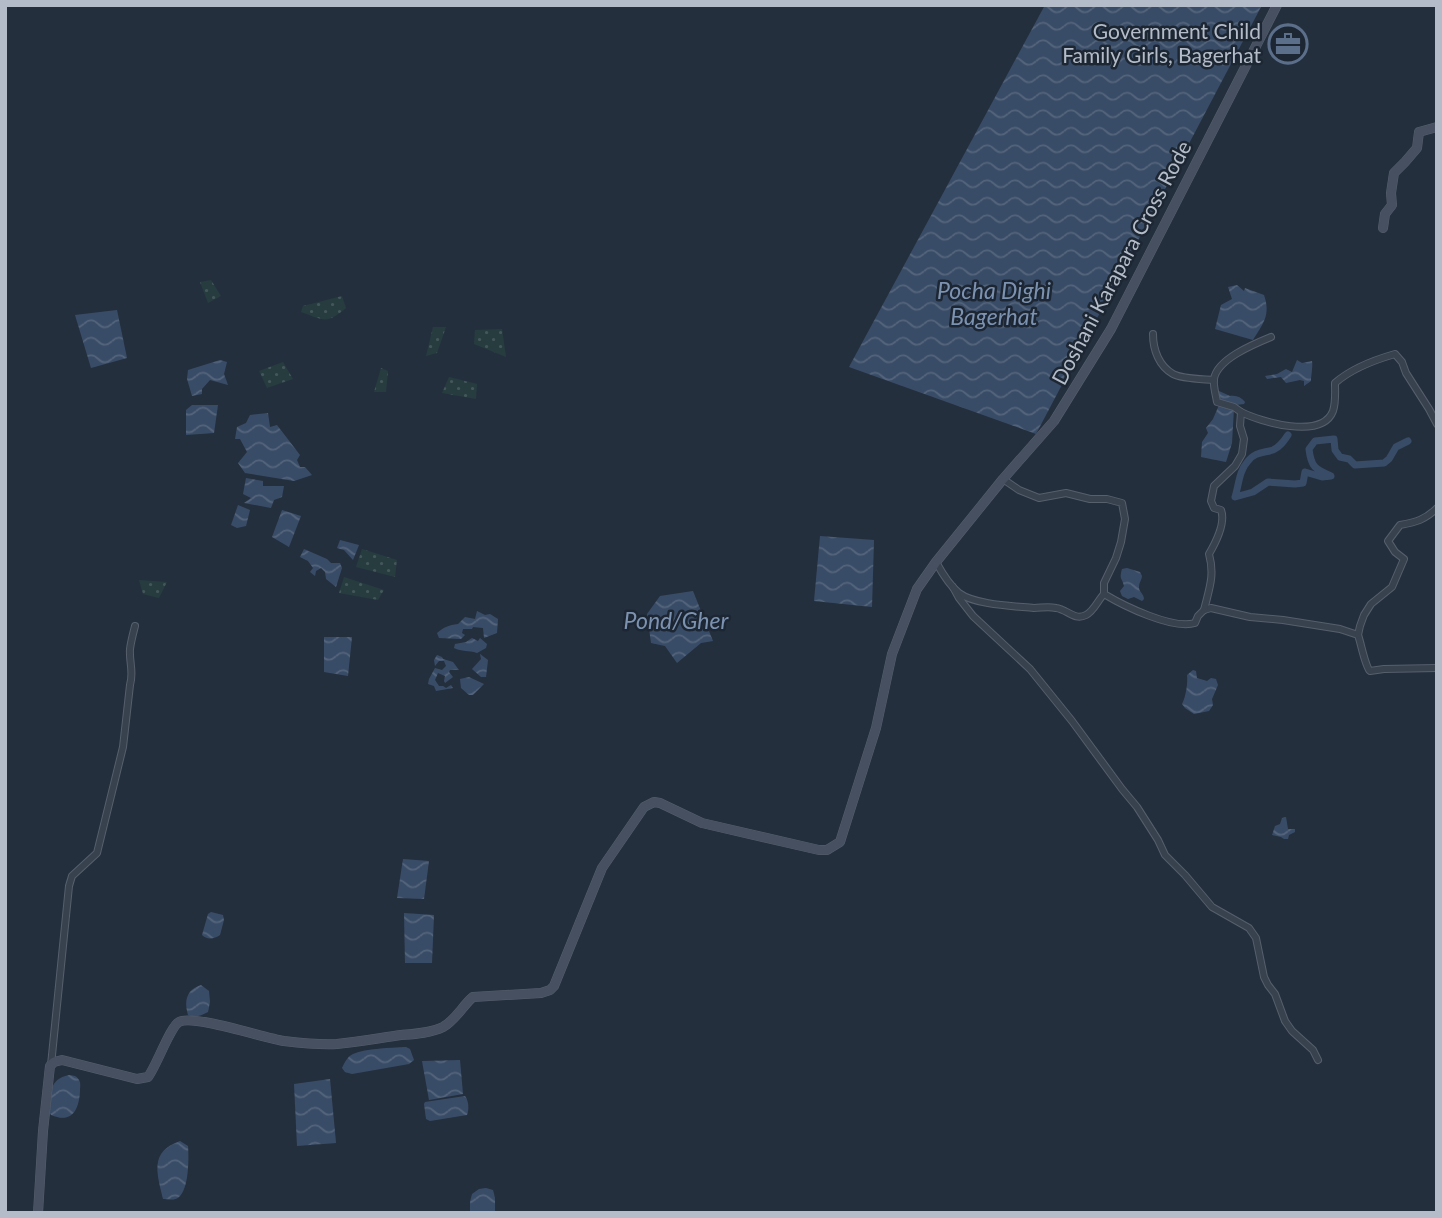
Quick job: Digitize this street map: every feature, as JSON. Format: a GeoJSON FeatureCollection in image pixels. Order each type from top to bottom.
{"type":"FeatureCollection","features":[{"type":"Feature","properties":{"kind":"street","name":"Doshani Karapara Cross Rode"},"geometry":{"type":"LineString","coordinates":[[50,1066],[62,1060],[136,1079],[148,1077],[173,1029],[183,1020],[200,1021],[282,1041],[335,1044],[441,1028],[473,997],[541,993],[550,990],[554,986],[602,868],[644,807],[654,802],[702,823],[818,850],[827,850],[841,842],[876,729],[892,654],[917,589],[1003,479],[1054,421],[1111,329],[1277,5]]}},
{"type":"Feature","properties":{"kind":"street"},"geometry":{"type":"LineString","coordinates":[[1383,228],[1385,214],[1392,205],[1394,173],[1417,148],[1419,132],[1437,127]]}},
{"type":"Feature","properties":{"kind":"street"},"geometry":{"type":"LineString","coordinates":[[1153,334],[1153,345],[1158,359],[1174,374],[1214,380]]}},
{"type":"Feature","properties":{"kind":"street"},"geometry":{"type":"LineString","coordinates":[[1271,338],[1239,352],[1217,370],[1214,380],[1217,402],[1269,423],[1311,428],[1324,423],[1332,412],[1335,383],[1344,375],[1376,359],[1395,354],[1437,424]]}},
{"type":"Feature","properties":{"kind":"street"},"geometry":{"type":"LineString","coordinates":[[1204,610],[1212,581],[1213,568],[1209,554],[1224,516],[1221,509],[1214,508],[1211,501],[1214,486],[1235,466],[1241,454],[1244,439],[1240,426],[1241,412]]}},
{"type":"Feature","properties":{"kind":"street"},"geometry":{"type":"LineString","coordinates":[[953,587],[967,597],[994,605],[1053,607],[1072,616],[1088,614],[1104,594],[1104,583],[1121,542],[1125,519],[1122,503],[1066,493],[1039,498],[1019,490],[1003,479]]}},
{"type":"Feature","properties":{"kind":"street"},"geometry":{"type":"LineString","coordinates":[[1437,508],[1429,516],[1400,525],[1388,541],[1404,559],[1392,587],[1371,604],[1364,615],[1358,635],[1366,657],[1366,666],[1370,671],[1384,668],[1437,668]]}},
{"type":"Feature","properties":{"kind":"street"},"geometry":{"type":"LineString","coordinates":[[936,562],[973,617],[1030,669],[1072,721],[1137,807],[1165,855],[1212,907],[1249,928],[1256,937],[1264,977],[1275,994],[1285,1021],[1318,1060]]}},
{"type":"Feature","properties":{"kind":"street"},"geometry":{"type":"LineString","coordinates":[[1104,594],[1158,619],[1186,626],[1195,623],[1204,610],[1211,608],[1250,617],[1340,629],[1358,635]]}},
{"type":"Feature","properties":{"kind":"street"},"geometry":{"type":"LineString","coordinates":[[38,1213],[43,1130],[69,886],[72,876],[97,853],[123,747],[133,678],[130,649],[135,626]]}},
{"type":"Feature","properties":{"kind":"green space"},"geometry":{"type":"Polygon","coordinates":[[[211,280],[221,296],[208,303],[200,282],[211,280]]]}},
{"type":"Feature","properties":{"kind":"green space"},"geometry":{"type":"Polygon","coordinates":[[[342,296],[346,308],[329,319],[320,319],[301,312],[303,306],[342,296]]]}},
{"type":"Feature","properties":{"kind":"green space"},"geometry":{"type":"Polygon","coordinates":[[[433,327],[446,327],[437,353],[426,356],[433,327]]]}},
{"type":"Feature","properties":{"kind":"green space"},"geometry":{"type":"Polygon","coordinates":[[[502,329],[506,357],[474,344],[475,330],[502,329]]]}},
{"type":"Feature","properties":{"kind":"green space"},"geometry":{"type":"Polygon","coordinates":[[[283,362],[293,379],[267,388],[259,371],[283,362]]]}},
{"type":"Feature","properties":{"kind":"green space"},"geometry":{"type":"Polygon","coordinates":[[[381,368],[388,371],[386,392],[374,392],[381,368]]]}},
{"type":"Feature","properties":{"kind":"green space"},"geometry":{"type":"Polygon","coordinates":[[[449,377],[477,384],[476,399],[442,393],[449,377]]]}},
{"type":"Feature","properties":{"kind":"green space"},"geometry":{"type":"Polygon","coordinates":[[[362,549],[397,560],[395,577],[356,567],[362,549]]]}},
{"type":"Feature","properties":{"kind":"green space"},"geometry":{"type":"Polygon","coordinates":[[[344,577],[384,590],[378,600],[339,593],[344,577]]]}},
{"type":"Feature","properties":{"kind":"green space"},"geometry":{"type":"Polygon","coordinates":[[[139,580],[167,582],[159,598],[143,594],[139,580]]]}},
{"type":"Feature","properties":{"kind":"water","name":"Pocha Dighi Bagerhat"},"geometry":{"type":"Polygon","coordinates":[[[1045,5],[1262,5],[1036,434],[849,367],[1045,5]]]}},
{"type":"Feature","properties":{"kind":"water"},"geometry":{"type":"Polygon","coordinates":[[[1237,285],[1244,291],[1245,288],[1264,295],[1266,314],[1253,340],[1215,329],[1221,305],[1232,299],[1228,287],[1237,285]]]}},
{"type":"Feature","properties":{"kind":"water"},"geometry":{"type":"Polygon","coordinates":[[[117,310],[127,358],[91,368],[75,315],[117,310]]]}},
{"type":"Feature","properties":{"kind":"water"},"geometry":{"type":"Polygon","coordinates":[[[220,360],[227,362],[224,374],[228,385],[210,380],[202,389],[202,394],[192,396],[187,379],[188,370],[220,360]]]}},
{"type":"Feature","properties":{"kind":"water"},"geometry":{"type":"Polygon","coordinates":[[[1297,360],[1302,363],[1312,361],[1311,381],[1304,386],[1304,381],[1286,383],[1281,377],[1267,379],[1265,376],[1286,369],[1292,372],[1297,360]]]}},
{"type":"Feature","properties":{"kind":"water"},"geometry":{"type":"Polygon","coordinates":[[[1219,391],[1245,402],[1235,405],[1219,399],[1219,391]]]}},
{"type":"Feature","properties":{"kind":"water"},"geometry":{"type":"Polygon","coordinates":[[[192,405],[218,405],[214,433],[186,435],[186,410],[192,405]]]}},
{"type":"Feature","properties":{"kind":"water"},"geometry":{"type":"Polygon","coordinates":[[[1219,405],[1234,408],[1232,443],[1226,462],[1201,457],[1202,442],[1208,433],[1206,428],[1219,405]]]}},
{"type":"Feature","properties":{"kind":"water"},"geometry":{"type":"Polygon","coordinates":[[[268,413],[270,427],[277,425],[300,455],[297,460],[300,467],[305,467],[312,475],[294,481],[245,473],[238,463],[247,452],[240,439],[235,439],[237,427],[246,423],[250,415],[268,413]]]}},
{"type":"Feature","properties":{"kind":"water"},"geometry":{"type":"Polygon","coordinates":[[[246,478],[263,481],[263,486],[284,486],[282,497],[274,500],[271,508],[244,503],[251,498],[243,494],[246,478]]]}},
{"type":"Feature","properties":{"kind":"water"},"geometry":{"type":"Polygon","coordinates":[[[238,505],[250,510],[246,526],[237,528],[231,525],[238,505]]]}},
{"type":"Feature","properties":{"kind":"water"},"geometry":{"type":"Polygon","coordinates":[[[282,510],[301,516],[289,547],[272,537],[282,510]]]}},
{"type":"Feature","properties":{"kind":"water"},"geometry":{"type":"Polygon","coordinates":[[[820,536],[874,540],[872,607],[814,601],[820,536]]]}},
{"type":"Feature","properties":{"kind":"water"},"geometry":{"type":"Polygon","coordinates":[[[340,540],[359,545],[353,560],[344,550],[337,548],[340,540]]]}},
{"type":"Feature","properties":{"kind":"water"},"geometry":{"type":"Polygon","coordinates":[[[304,549],[331,563],[340,563],[342,568],[336,587],[326,579],[321,568],[316,571],[315,576],[310,572],[313,568],[308,561],[300,557],[304,549]]]}},
{"type":"Feature","properties":{"kind":"water"},"geometry":{"type":"Polygon","coordinates":[[[1122,569],[1140,572],[1142,576],[1139,588],[1144,597],[1142,601],[1122,596],[1120,591],[1124,586],[1121,573],[1122,569]]]}},
{"type":"Feature","properties":{"kind":"water","name":"Pond/Gher"},"geometry":{"type":"Polygon","coordinates":[[[693,591],[713,641],[701,643],[677,663],[665,646],[651,643],[647,614],[660,596],[693,591]]]}},
{"type":"Feature","properties":{"kind":"water"},"geometry":{"type":"Polygon","coordinates":[[[477,611],[498,619],[497,633],[484,638],[483,628],[473,627],[463,629],[462,633],[465,635],[461,639],[439,638],[437,633],[442,629],[458,624],[465,617],[475,619],[477,611]]]}},
{"type":"Feature","properties":{"kind":"water"},"geometry":{"type":"Polygon","coordinates":[[[324,637],[352,637],[348,676],[324,672],[324,637]]]}},
{"type":"Feature","properties":{"kind":"water"},"geometry":{"type":"Polygon","coordinates":[[[472,638],[478,641],[480,638],[487,644],[486,648],[477,653],[454,648],[455,644],[472,638]]]}},
{"type":"Feature","properties":{"kind":"water"},"geometry":{"type":"Polygon","coordinates":[[[480,654],[488,660],[486,677],[481,677],[472,669],[481,659],[480,654]]]}},
{"type":"Feature","properties":{"kind":"water"},"geometry":{"type":"Polygon","coordinates":[[[437,655],[453,662],[459,670],[450,670],[453,677],[445,683],[445,676],[438,673],[435,680],[439,686],[446,688],[451,685],[453,688],[436,691],[434,686],[428,684],[435,668],[442,670],[446,666],[444,661],[439,661],[435,666],[437,655]]]}},
{"type":"Feature","properties":{"kind":"water"},"geometry":{"type":"Polygon","coordinates":[[[1193,670],[1196,671],[1197,678],[1207,681],[1216,679],[1218,685],[1209,711],[1194,714],[1182,704],[1187,675],[1193,670]]]}},
{"type":"Feature","properties":{"kind":"water"},"geometry":{"type":"Polygon","coordinates":[[[469,677],[484,684],[473,695],[461,688],[460,679],[469,677]]]}},
{"type":"Feature","properties":{"kind":"water"},"geometry":{"type":"Polygon","coordinates":[[[1286,817],[1288,829],[1295,829],[1295,832],[1289,835],[1288,839],[1272,835],[1275,826],[1286,817]]]}},
{"type":"Feature","properties":{"kind":"water"},"geometry":{"type":"Polygon","coordinates":[[[403,859],[429,861],[424,899],[397,898],[403,859]]]}},
{"type":"Feature","properties":{"kind":"water"},"geometry":{"type":"Polygon","coordinates":[[[211,912],[223,915],[224,920],[220,935],[208,938],[202,935],[211,912]]]}},
{"type":"Feature","properties":{"kind":"water"},"geometry":{"type":"Polygon","coordinates":[[[404,913],[434,915],[432,963],[405,963],[404,913]]]}},
{"type":"Feature","properties":{"kind":"water"},"geometry":{"type":"Polygon","coordinates":[[[201,985],[209,991],[208,1012],[198,1016],[188,1015],[187,997],[201,985]]]}},
{"type":"Feature","properties":{"kind":"water"},"geometry":{"type":"Polygon","coordinates":[[[406,1047],[410,1049],[414,1060],[409,1064],[352,1074],[342,1068],[349,1057],[359,1052],[406,1047]]]}},
{"type":"Feature","properties":{"kind":"water"},"geometry":{"type":"Polygon","coordinates":[[[460,1060],[463,1094],[429,1100],[422,1061],[460,1060]]]}},
{"type":"Feature","properties":{"kind":"water"},"geometry":{"type":"Polygon","coordinates":[[[69,1075],[76,1076],[80,1083],[76,1109],[73,1114],[64,1118],[51,1115],[50,1100],[54,1084],[69,1075]]]}},
{"type":"Feature","properties":{"kind":"water"},"geometry":{"type":"Polygon","coordinates":[[[330,1079],[336,1143],[297,1146],[294,1084],[330,1079]]]}},
{"type":"Feature","properties":{"kind":"water"},"geometry":{"type":"Polygon","coordinates":[[[465,1096],[467,1115],[430,1121],[426,1119],[425,1102],[465,1096]]]}},
{"type":"Feature","properties":{"kind":"water"},"geometry":{"type":"Polygon","coordinates":[[[180,1141],[188,1146],[187,1181],[177,1198],[163,1199],[158,1172],[159,1157],[163,1151],[180,1141]]]}},
{"type":"Feature","properties":{"kind":"water"},"geometry":{"type":"Polygon","coordinates":[[[486,1188],[493,1190],[495,1213],[470,1213],[472,1194],[486,1188]]]}},
{"type":"Feature","properties":{"kind":"waterway"},"geometry":{"type":"LineString","coordinates":[[1288,435],[1275,449],[1256,454],[1248,461],[1241,473],[1235,497],[1253,492],[1268,482],[1303,483],[1305,472],[1322,477],[1331,476],[1318,469],[1311,460],[1309,449],[1315,441],[1334,439],[1335,450],[1340,457],[1349,459],[1355,465],[1384,463],[1396,447],[1408,441]]}},
{"type":"Feature","properties":{"kind":"place","name":"Government Child Family Girls, Bagerhat"},"geometry":{"type":"Point","coordinates":[1288,44]}}]}
